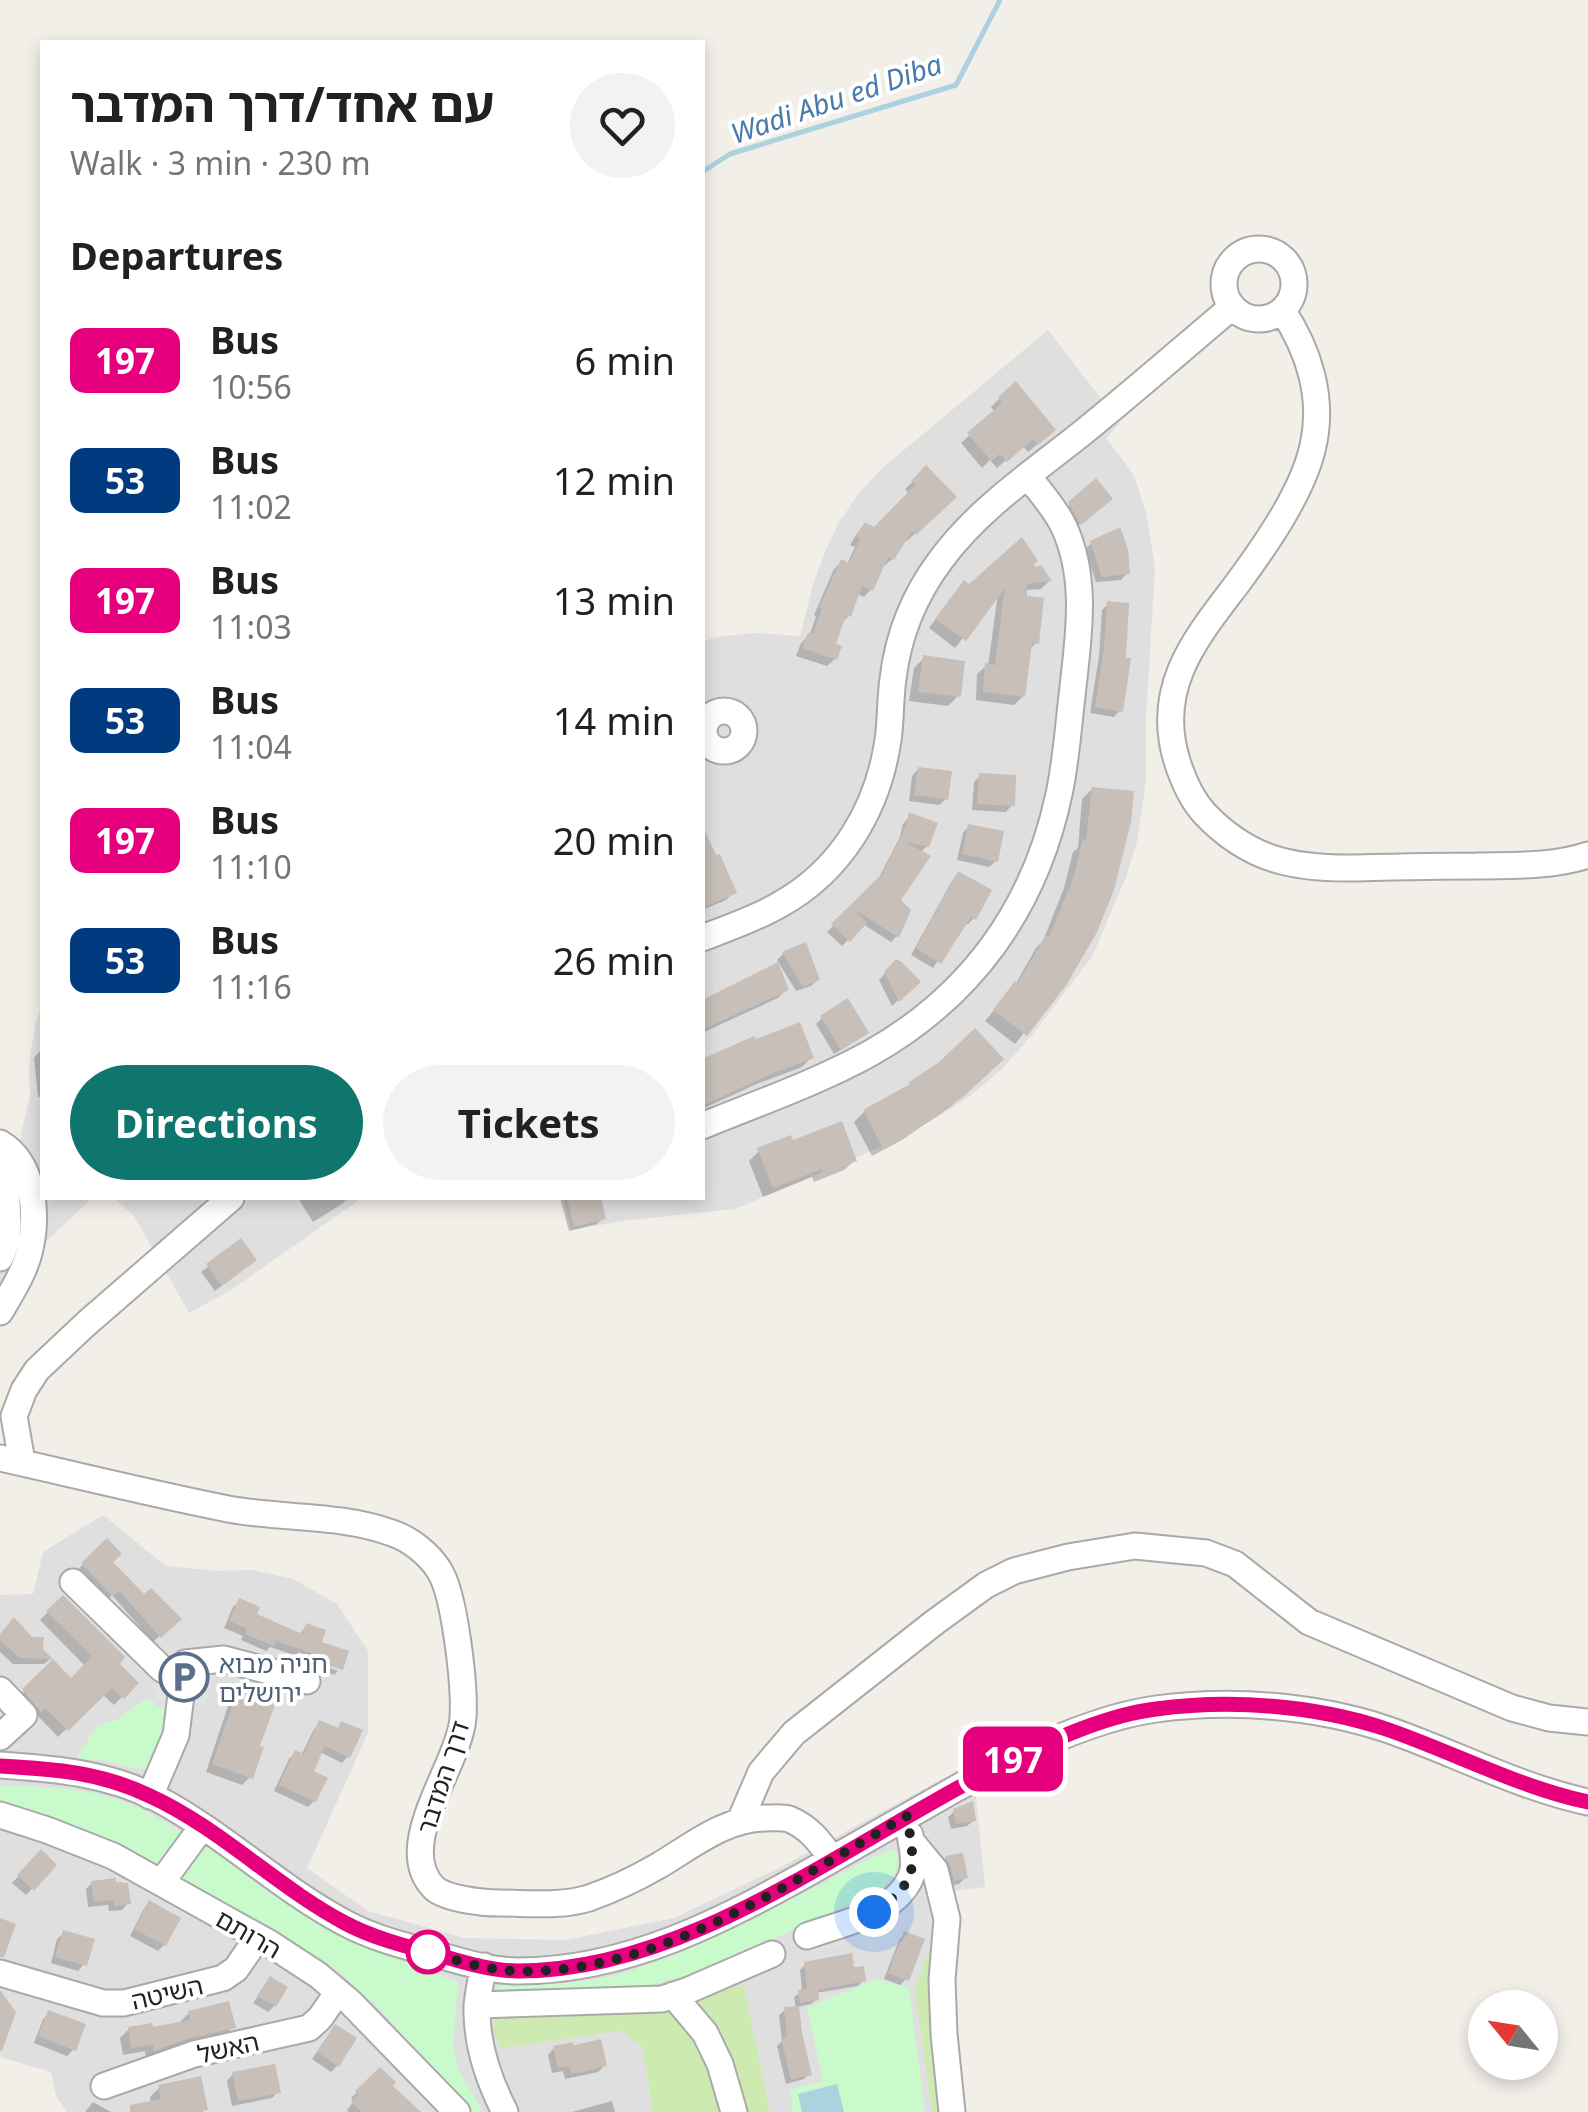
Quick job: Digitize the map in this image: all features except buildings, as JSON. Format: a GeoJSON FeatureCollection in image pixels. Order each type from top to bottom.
{"type":"FeatureCollection","features":[{"type":"Feature","properties":{"kind":"street"},"geometry":{"type":"LineString","coordinates":[[1260,249],[1285,260],[1291,270],[1293,291],[1282,310],[1257,319],[1232,307],[1224,288],[1228,266],[1244,252],[1260,249]]}},
{"type":"Feature","properties":{"kind":"street"},"geometry":{"type":"LineString","coordinates":[[705,937],[759,916],[804,889],[855,834],[877,789],[884,764],[897,654],[914,605],[957,540],[998,499],[1232,307]]}},
{"type":"Feature","properties":{"kind":"street"},"geometry":{"type":"LineString","coordinates":[[1282,310],[1303,347],[1314,384],[1314,443],[1288,506],[1190,648],[1176,682],[1171,716],[1173,749],[1183,780],[1199,808],[1222,832],[1251,851],[1285,864],[1324,868],[1542,865],[1588,855]]}},
{"type":"Feature","properties":{"kind":"street"},"geometry":{"type":"LineString","coordinates":[[705,1125],[868,1054],[937,1008],[992,948],[1027,890],[1048,836],[1059,792],[1080,618],[1076,566],[1068,537],[1055,511],[1028,476]]}},
{"type":"Feature","properties":{"kind":"street"},"geometry":{"type":"LineString","coordinates":[[0,1258],[7,1233],[2,1155],[22,1164],[32,1196],[32,1226],[30,1249],[0,1312]]}},
{"type":"Feature","properties":{"kind":"street"},"geometry":{"type":"LineString","coordinates":[[11,1460],[14,1416],[37,1370],[229,1200]]}},
{"type":"Feature","properties":{"kind":"street","name":"דרך המדבר"},"geometry":{"type":"LineString","coordinates":[[11,1460],[230,1509],[362,1524],[396,1534],[424,1552],[440,1570],[450,1597],[462,1678],[463,1719],[456,1747],[422,1832],[420,1851],[425,1872],[435,1889],[486,1903],[587,1899],[654,1868],[705,1836],[751,1818],[786,1818],[816,1837],[832,1859]]}},
{"type":"Feature","properties":{"kind":"street"},"geometry":{"type":"LineString","coordinates":[[740,1821],[762,1772],[794,1733],[986,1585],[1014,1571],[1135,1546],[1206,1553],[1235,1564],[1308,1622],[1512,1708],[1549,1718],[1588,1722]]}},
{"type":"Feature","properties":{"kind":"street"},"geometry":{"type":"LineString","coordinates":[[74,1582],[162,1669],[184,1672],[224,1659],[308,1681]]}},
{"type":"Feature","properties":{"kind":"street"},"geometry":{"type":"LineString","coordinates":[[150,1796],[176,1736],[184,1672]]}},
{"type":"Feature","properties":{"kind":"street"},"geometry":{"type":"LineString","coordinates":[[0,1690],[24,1715],[0,1737]]}},
{"type":"Feature","properties":{"kind":"street"},"geometry":{"type":"LineString","coordinates":[[0,1766],[59,1769],[105,1778],[150,1796],[346,1924],[387,1941],[512,1971],[554,1970],[608,1961],[658,1946],[710,1924],[832,1859],[909,1829],[1027,1752],[1094,1725],[1153,1709],[1205,1705],[1304,1710],[1345,1717],[1550,1792],[1588,1802]]}},
{"type":"Feature","properties":{"kind":"street","name":"הרותם"},"geometry":{"type":"LineString","coordinates":[[0,1815],[113,1856],[318,1975],[457,2112]]}},
{"type":"Feature","properties":{"kind":"street"},"geometry":{"type":"LineString","coordinates":[[161,1883],[202,1827]]}},
{"type":"Feature","properties":{"kind":"street"},"geometry":{"type":"LineString","coordinates":[[807,1936],[874,1912],[897,1896],[912,1874],[914,1854],[909,1829]]}},
{"type":"Feature","properties":{"kind":"street"},"geometry":{"type":"LineString","coordinates":[[909,1829],[935,1870],[947,1920],[942,1980],[952,2112]]}},
{"type":"Feature","properties":{"kind":"street","name":"השיטה"},"geometry":{"type":"LineString","coordinates":[[0,1973],[103,2004],[124,2003],[223,1978],[236,1969],[258,1937]]}},
{"type":"Feature","properties":{"kind":"street"},"geometry":{"type":"LineString","coordinates":[[477,2005],[662,1998],[772,1954]]}},
{"type":"Feature","properties":{"kind":"street"},"geometry":{"type":"LineString","coordinates":[[484,1966],[477,2005],[480,2041],[491,2084],[505,2112]]}},
{"type":"Feature","properties":{"kind":"street","name":"האשל"},"geometry":{"type":"LineString","coordinates":[[104,2086],[194,2054],[310,2028],[338,1992]]}},
{"type":"Feature","properties":{"kind":"street"},"geometry":{"type":"LineString","coordinates":[[673,1996],[705,2032],[720,2064],[734,2112]]}},
{"type":"Feature","properties":{"kind":"shaded area"},"geometry":{"type":"Polygon","coordinates":[[[1048,330],[1120,423],[1106,438],[1134,475],[1146,512],[1155,568],[1146,779],[1137,841],[1126,877],[1092,957],[1032,1035],[1003,1068],[934,1119],[890,1143],[735,1209],[571,1230],[564,1200],[705,1200],[705,640],[757,633],[800,636],[813,585],[839,522],[880,470],[1048,330]]]}},
{"type":"Feature","properties":{"kind":"shaded area"},"geometry":{"type":"Polygon","coordinates":[[[40,1012],[40,1200],[90,1200],[0,1285],[0,1207],[3,1211],[30,1095],[29,1065],[40,1012]]]}},
{"type":"Feature","properties":{"kind":"shaded area"},"geometry":{"type":"Polygon","coordinates":[[[116,1200],[359,1200],[231,1290],[189,1313],[134,1216],[116,1200]]]}},
{"type":"Feature","properties":{"kind":"shaded area"},"geometry":{"type":"Polygon","coordinates":[[[103,1515],[166,1566],[253,1570],[293,1579],[337,1604],[368,1651],[368,1733],[307,1868],[368,1911],[465,1938],[566,1940],[674,1918],[781,1867],[946,1777],[973,1767],[985,1887],[937,1893],[958,2112],[67,2112],[56,2096],[51,2072],[0,2057],[0,1595],[33,1594],[43,1552],[103,1515]]]}},
{"type":"Feature","properties":{"kind":"shaded area","name":"חניה מבוא ירושלים"},"geometry":{"type":"Polygon","coordinates":[[[221,1647],[206,1706],[155,1700],[155,1654],[221,1647]]]}},
{"type":"Feature","properties":{"kind":"shaded area"},"geometry":{"type":"Polygon","coordinates":[[[889,1889],[917,1891],[914,1910],[888,1948],[864,1950],[856,1942],[811,1952],[804,1927],[889,1889]]]}},
{"type":"Feature","properties":{"kind":"green space"},"geometry":{"type":"Polygon","coordinates":[[[147,1698],[157,1706],[171,1707],[158,1756],[144,1770],[76,1758],[97,1726],[116,1720],[147,1698]]]}},
{"type":"Feature","properties":{"kind":"green space"},"geometry":{"type":"Polygon","coordinates":[[[0,1785],[100,1794],[141,1809],[185,1834],[157,1868],[80,1832],[0,1802],[0,1785]]]}},
{"type":"Feature","properties":{"kind":"green space"},"geometry":{"type":"Polygon","coordinates":[[[203,1841],[264,1888],[362,1946],[458,1982],[453,2048],[459,2071],[483,2112],[474,2112],[446,2088],[383,2012],[336,1969],[176,1877],[203,1841]]]}},
{"type":"Feature","properties":{"kind":"green space"},"geometry":{"type":"Polygon","coordinates":[[[896,1849],[895,1873],[879,1891],[699,1973],[648,1986],[502,1996],[497,1986],[570,1983],[615,1976],[754,1919],[896,1849]]]}},
{"type":"Feature","properties":{"kind":"green space"},"geometry":{"type":"Polygon","coordinates":[[[931,1944],[940,1949],[943,2112],[932,2112],[915,1989],[931,1944]]]}},
{"type":"Feature","properties":{"kind":"green space"},"geometry":{"type":"Polygon","coordinates":[[[877,1979],[909,1988],[925,2112],[793,2112],[790,2089],[823,2081],[807,2007],[877,1979]]]}},
{"type":"Feature","properties":{"kind":"green space"},"geometry":{"type":"Polygon","coordinates":[[[744,1985],[770,2112],[653,2112],[642,2047],[623,2031],[500,2048],[493,2033],[496,2014],[696,1998],[744,1985]]]}},
{"type":"Feature","properties":{"kind":"water"},"geometry":{"type":"Polygon","coordinates":[[[837,2084],[844,2112],[802,2112],[798,2094],[837,2084]]]}},
{"type":"Feature","properties":{"kind":"waterway","name":"Wadi Abu ed Diba"},"geometry":{"type":"LineString","coordinates":[[705,170],[730,154],[956,85],[1000,0]]}},
{"type":"Feature","properties":{"kind":"bus line","name":"197"},"geometry":{"type":"LineString","coordinates":[[0,1766],[59,1769],[125,1785],[160,1800],[195,1822],[346,1924],[425,1952],[512,1971],[554,1970],[608,1961],[658,1946],[780,1888],[985,1773],[1041,1746],[1094,1725],[1153,1709],[1257,1706],[1345,1717],[1550,1792],[1588,1802]]}},
{"type":"Feature","properties":{"kind":"place","name":"חניה מבוא ירושלים"},"geometry":{"type":"Point","coordinates":[184,1677]}},
{"type":"Feature","properties":{"kind":"route"},"geometry":{"type":"LineString","coordinates":[[428,1952],[512,1971],[554,1970],[608,1961],[710,1924],[907,1816],[914,1854],[912,1874],[897,1896],[874,1912]]}}]}
